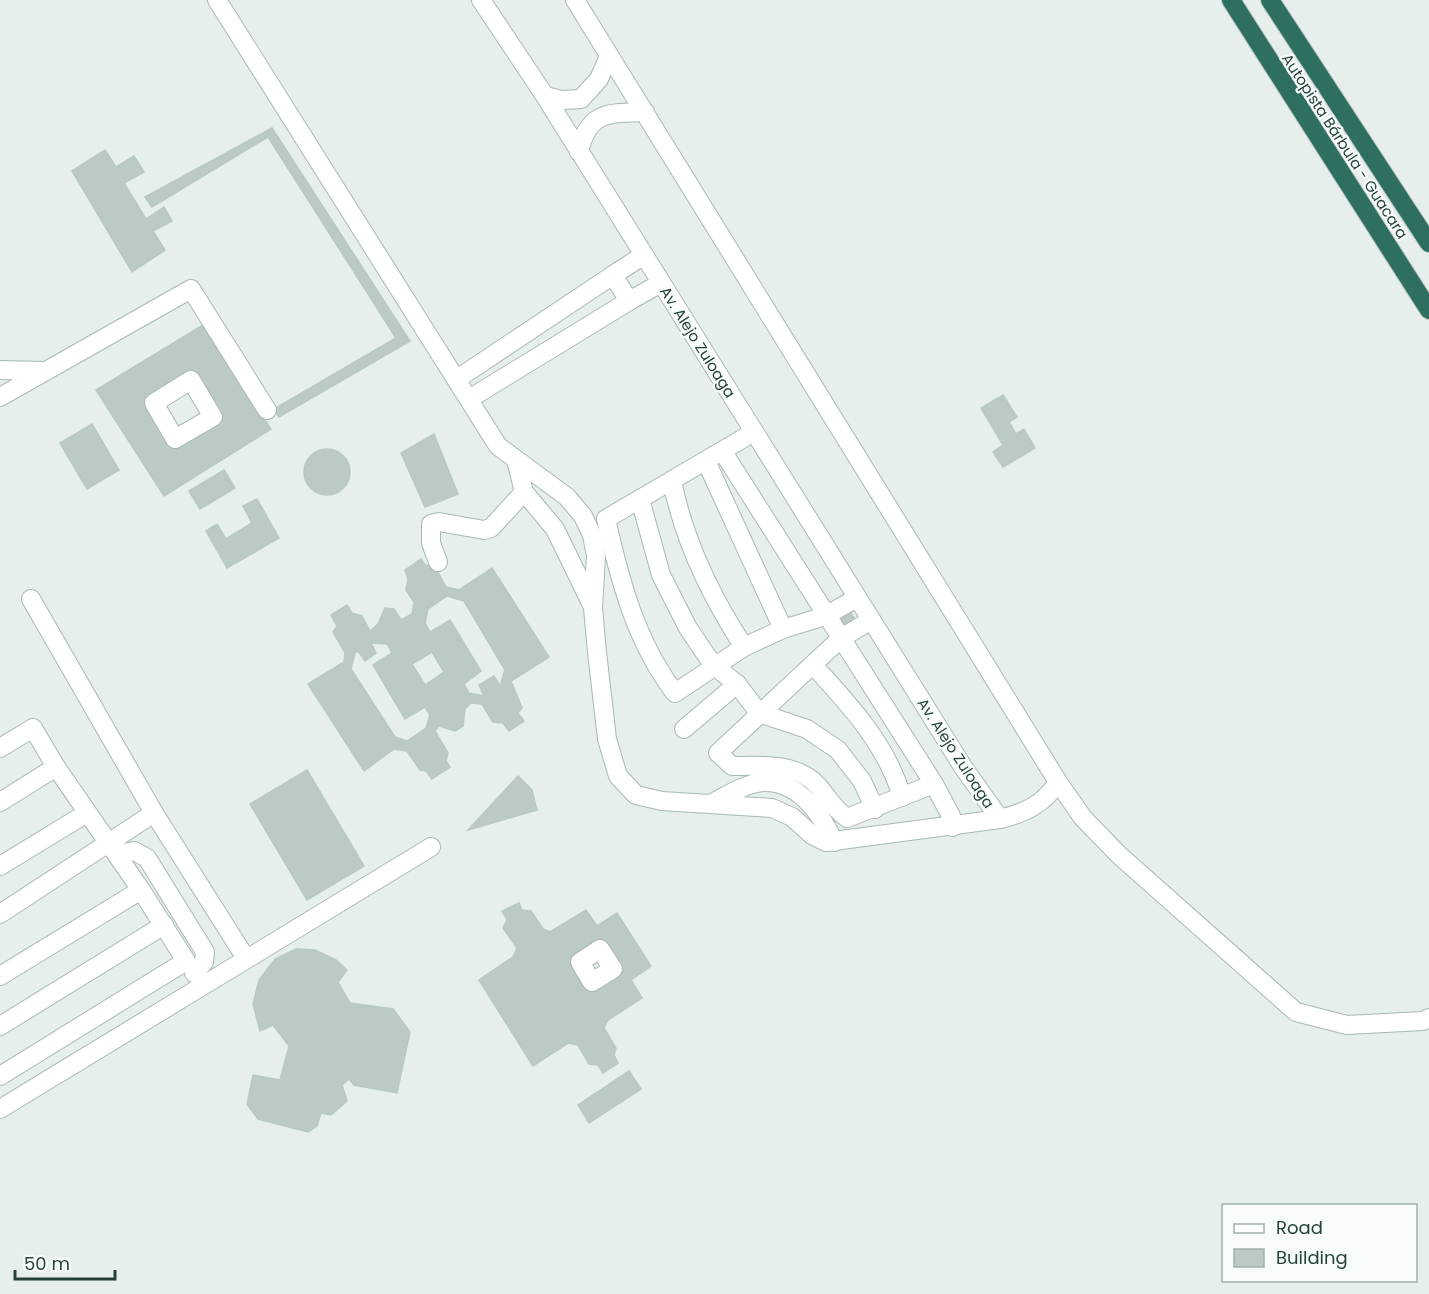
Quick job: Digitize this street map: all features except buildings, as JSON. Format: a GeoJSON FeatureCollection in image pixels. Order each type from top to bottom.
{"type":"FeatureCollection","features":[{"type":"Feature","properties":{"kind":"highway","name":"Autopista Bárbula - Guacara"},"geometry":{"type":"LineString","coordinates":[[1231,0],[1429,310]]}},
{"type":"Feature","properties":{"kind":"highway","name":"Autopista Bárbula - Guacara"},"geometry":{"type":"LineString","coordinates":[[1270,0],[1429,243]]}},
{"type":"Feature","properties":{"kind":"highway"},"geometry":{"type":"LineString","coordinates":[[1378,166],[1429,227]]}},
{"type":"Feature","properties":{"kind":"street"},"geometry":{"type":"LineString","coordinates":[[217,0],[498,446],[567,497],[588,526],[596,556],[593,608],[607,740],[618,776],[636,795],[662,801],[771,808],[792,817],[819,839],[834,843],[1000,819]]}},
{"type":"Feature","properties":{"kind":"street","name":"Av. Alejo Zuloaga"},"geometry":{"type":"LineString","coordinates":[[481,0],[545,96],[963,767],[1000,819],[1027,812],[1051,793],[1058,782]]}},
{"type":"Feature","properties":{"kind":"street"},"geometry":{"type":"LineString","coordinates":[[575,0],[1058,782],[1083,818],[1119,855],[1296,1012],[1347,1025],[1426,1019]]}},
{"type":"Feature","properties":{"kind":"street"},"geometry":{"type":"LineString","coordinates":[[545,96],[562,100],[581,99],[599,79],[609,56]]}},
{"type":"Feature","properties":{"kind":"street"},"geometry":{"type":"LineString","coordinates":[[579,152],[583,135],[594,119],[611,113],[645,112]]}},
{"type":"Feature","properties":{"kind":"street"},"geometry":{"type":"LineString","coordinates":[[457,379],[644,255]]}},
{"type":"Feature","properties":{"kind":"street"},"geometry":{"type":"LineString","coordinates":[[613,275],[629,301]]}},
{"type":"Feature","properties":{"kind":"street"},"geometry":{"type":"LineString","coordinates":[[469,399],[661,283]]}},
{"type":"Feature","properties":{"kind":"street"},"geometry":{"type":"LineString","coordinates":[[0,397],[191,289],[267,410]]}},
{"type":"Feature","properties":{"kind":"street"},"geometry":{"type":"LineString","coordinates":[[0,370],[45,371]]}},
{"type":"Feature","properties":{"kind":"street"},"geometry":{"type":"LineString","coordinates":[[754,432],[606,519],[623,589],[643,643],[675,693],[713,665],[744,647],[783,629],[825,616],[857,598]]}},
{"type":"Feature","properties":{"kind":"street"},"geometry":{"type":"LineString","coordinates":[[723,452],[825,616],[853,654],[934,784],[951,816],[953,827]]}},
{"type":"Feature","properties":{"kind":"street"},"geometry":{"type":"LineString","coordinates":[[516,460],[524,492],[555,529],[593,608]]}},
{"type":"Feature","properties":{"kind":"street"},"geometry":{"type":"LineString","coordinates":[[706,461],[783,629]]}},
{"type":"Feature","properties":{"kind":"street"},"geometry":{"type":"LineString","coordinates":[[672,481],[678,510],[701,573],[744,647]]}},
{"type":"Feature","properties":{"kind":"street"},"geometry":{"type":"LineString","coordinates":[[438,562],[431,543],[431,524],[440,522],[484,530],[491,528],[524,492]]}},
{"type":"Feature","properties":{"kind":"street"},"geometry":{"type":"LineString","coordinates":[[640,499],[661,575],[688,628],[713,665],[737,684],[759,713],[807,729],[829,743],[855,769],[875,808]]}},
{"type":"Feature","properties":{"kind":"street"},"geometry":{"type":"LineString","coordinates":[[31,599],[154,813],[245,957]]}},
{"type":"Feature","properties":{"kind":"street"},"geometry":{"type":"LineString","coordinates":[[871,620],[840,639],[718,753],[725,762],[732,766],[774,766],[795,771],[818,785],[826,799],[847,818],[934,784]]}},
{"type":"Feature","properties":{"kind":"street"},"geometry":{"type":"LineString","coordinates":[[813,665],[852,707],[867,728],[891,769],[902,798]]}},
{"type":"Feature","properties":{"kind":"street"},"geometry":{"type":"LineString","coordinates":[[684,729],[737,684]]}},
{"type":"Feature","properties":{"kind":"street"},"geometry":{"type":"LineString","coordinates":[[0,748],[33,728],[56,767],[113,848],[194,973]]}},
{"type":"Feature","properties":{"kind":"street"},"geometry":{"type":"LineString","coordinates":[[0,802],[56,767]]}},
{"type":"Feature","properties":{"kind":"street"},"geometry":{"type":"LineString","coordinates":[[711,804],[745,787],[765,782],[781,786],[809,801],[824,820],[834,843]]}},
{"type":"Feature","properties":{"kind":"street"},"geometry":{"type":"LineString","coordinates":[[0,866],[87,813]]}},
{"type":"Feature","properties":{"kind":"street"},"geometry":{"type":"LineString","coordinates":[[0,914],[113,848],[154,813]]}},
{"type":"Feature","properties":{"kind":"street"},"geometry":{"type":"LineString","coordinates":[[2,1070],[194,973],[245,957],[431,847]]}},
{"type":"Feature","properties":{"kind":"street"},"geometry":{"type":"LineString","coordinates":[[0,1109],[194,973],[204,962],[205,952],[147,858],[134,851],[113,848]]}},
{"type":"Feature","properties":{"kind":"street"},"geometry":{"type":"LineString","coordinates":[[0,976],[141,890]]}},
{"type":"Feature","properties":{"kind":"street"},"geometry":{"type":"LineString","coordinates":[[0,1026],[164,925]]}}]}
